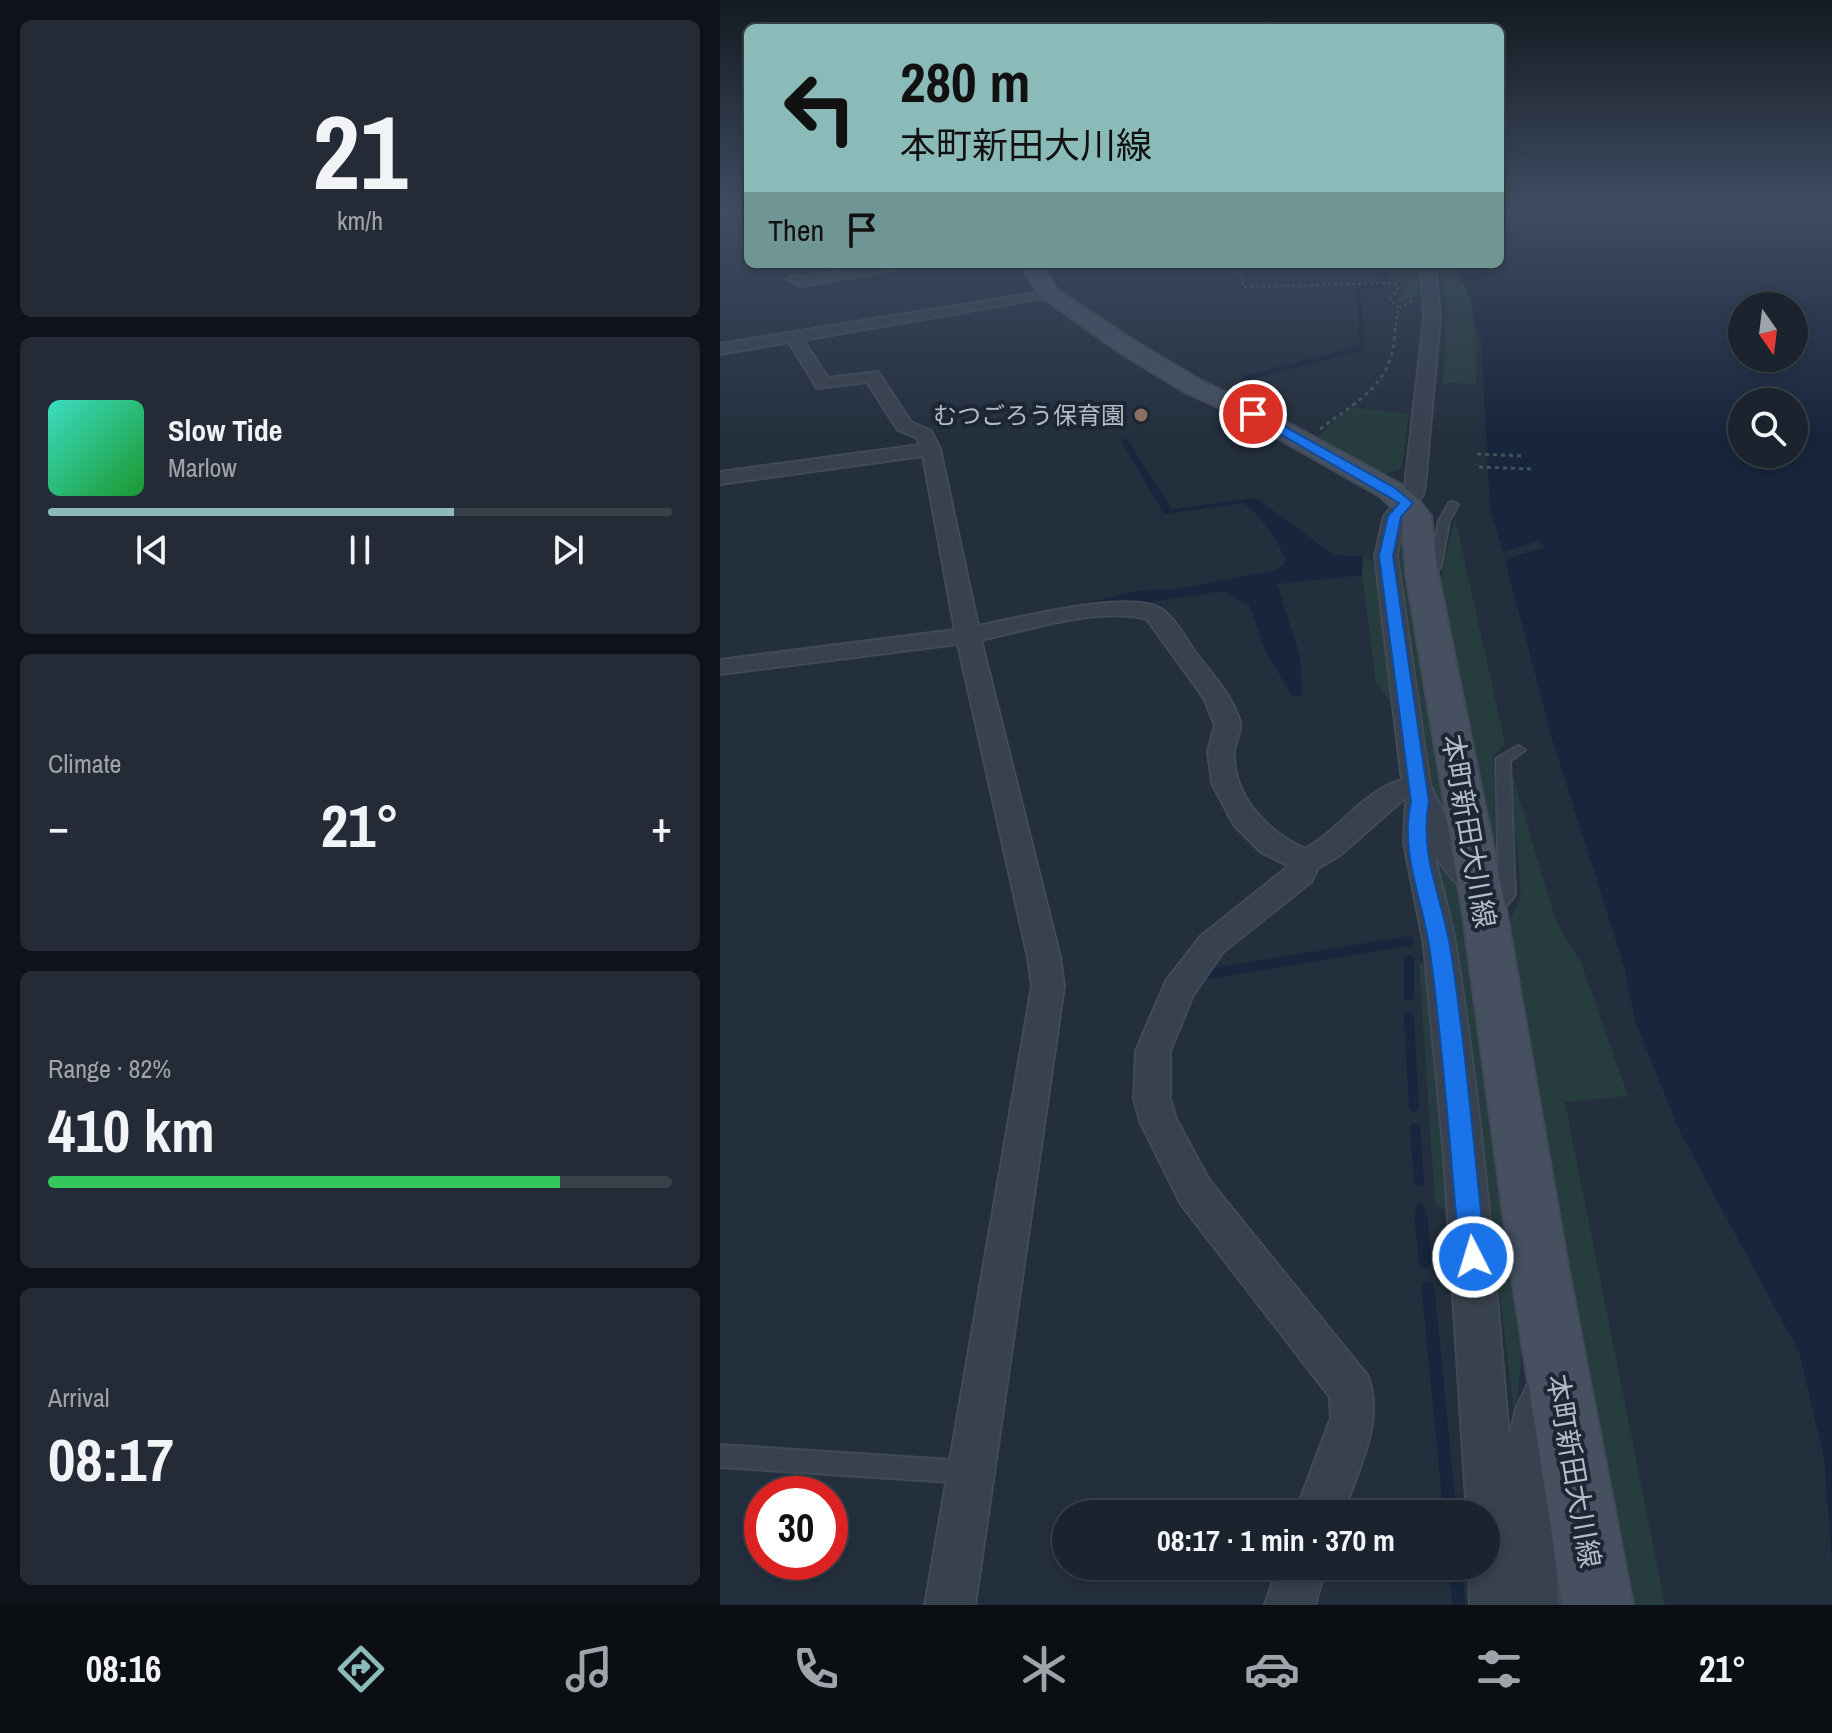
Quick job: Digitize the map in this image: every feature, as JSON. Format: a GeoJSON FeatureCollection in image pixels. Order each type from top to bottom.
{"type":"FeatureCollection","features":[{"type":"Feature","properties":{"kind":"main road"},"geometry":{"type":"LineString","coordinates":[[1043,285],[1049,293],[1126,346],[1194,387],[1253,414],[1390,490],[1406,503]]}},
{"type":"Feature","properties":{"kind":"main road","name":"本町新田大川線"},"geometry":{"type":"LineString","coordinates":[[1406,503],[1416,516],[1422,574],[1481,899],[1557,1373],[1598,1605]]}},
{"type":"Feature","properties":{"kind":"street"},"geometry":{"type":"LineString","coordinates":[[1431,285],[1415,485],[1413,495],[1394,516],[1386,556],[1418,793],[1421,868],[1441,950],[1468,1196],[1490,1471],[1495,1605]]}},
{"type":"Feature","properties":{"kind":"street"},"geometry":{"type":"LineString","coordinates":[[720,349],[1049,293]]}},
{"type":"Feature","properties":{"kind":"street"},"geometry":{"type":"LineString","coordinates":[[794,338],[823,384],[872,376],[904,426],[925,435],[931,449],[968,635],[1048,986],[950,1605]]}},
{"type":"Feature","properties":{"kind":"street"},"geometry":{"type":"LineString","coordinates":[[720,478],[931,449]]}},
{"type":"Feature","properties":{"kind":"street"},"geometry":{"type":"LineString","coordinates":[[720,667],[968,635],[1077,614],[1145,609],[1155,614],[1216,697],[1228,725],[1221,752],[1226,783],[1248,825],[1271,845],[1306,862]]}},
{"type":"Feature","properties":{"kind":"street"},"geometry":{"type":"LineString","coordinates":[[1324,1500],[1353,1418],[1352,1390],[1195,1192],[1158,1121],[1152,1099],[1153,1051],[1178,990],[1212,944],[1300,875],[1306,862],[1330,848],[1392,792],[1418,793]]}},
{"type":"Feature","properties":{"kind":"street"},"geometry":{"type":"LineString","coordinates":[[1418,793],[1457,866],[1481,899]]}},
{"type":"Feature","properties":{"kind":"street"},"geometry":{"type":"LineString","coordinates":[[1534,1605],[1527,1449],[1540,1400],[1557,1373]]}},
{"type":"Feature","properties":{"kind":"street"},"geometry":{"type":"LineString","coordinates":[[1290,1605],[1298,1580]]}},
{"type":"Feature","properties":{"kind":"lane"},"geometry":{"type":"LineString","coordinates":[[1422,574],[1436,567],[1444,521],[1453,505]]}},
{"type":"Feature","properties":{"kind":"lane"},"geometry":{"type":"LineString","coordinates":[[1481,899],[1507,895],[1503,759],[1518,750]]}},
{"type":"Feature","properties":{"kind":"lane"},"geometry":{"type":"LineString","coordinates":[[720,1456],[971,1472]]}},
{"type":"Feature","properties":{"kind":"path"},"geometry":{"type":"LineString","coordinates":[[1243,285],[1326,285]]}},
{"type":"Feature","properties":{"kind":"path"},"geometry":{"type":"LineString","coordinates":[[1396,285],[1390,300],[1398,308]]}},
{"type":"Feature","properties":{"kind":"path"},"geometry":{"type":"LineString","coordinates":[[1302,441],[1382,378],[1393,360],[1393,321],[1398,308],[1432,296]]}},
{"type":"Feature","properties":{"kind":"path"},"geometry":{"type":"LineString","coordinates":[[1477,454],[1525,456]]}},
{"type":"Feature","properties":{"kind":"path"},"geometry":{"type":"LineString","coordinates":[[1479,467],[1531,469]]}},
{"type":"Feature","properties":{"kind":"green space"},"geometry":{"type":"Polygon","coordinates":[[[1406,285],[1423,285],[1424,294],[1397,304],[1406,285]]]}},
{"type":"Feature","properties":{"kind":"green space"},"geometry":{"type":"Polygon","coordinates":[[[1444,285],[1464,285],[1476,338],[1476,384],[1443,383],[1447,317],[1444,285]]]}},
{"type":"Feature","properties":{"kind":"green space"},"geometry":{"type":"Polygon","coordinates":[[[1351,407],[1409,414],[1402,468],[1379,476],[1313,441],[1351,407]]]}},
{"type":"Feature","properties":{"kind":"green space"},"geometry":{"type":"Polygon","coordinates":[[[1404,517],[1460,852],[1432,802],[1397,554],[1404,517]]]}},
{"type":"Feature","properties":{"kind":"green space"},"geometry":{"type":"Polygon","coordinates":[[[1455,518],[1505,744],[1493,756],[1496,872],[1439,586],[1455,518]]]}},
{"type":"Feature","properties":{"kind":"green space"},"geometry":{"type":"Polygon","coordinates":[[[1363,556],[1380,567],[1399,713],[1376,683],[1362,575],[1363,556]]]}},
{"type":"Feature","properties":{"kind":"green space"},"geometry":{"type":"Polygon","coordinates":[[[1510,766],[1555,919],[1582,965],[1628,1096],[1565,1102],[1665,1605],[1623,1605],[1502,936],[1521,898],[1510,766]]]}},
{"type":"Feature","properties":{"kind":"green space"},"geometry":{"type":"Polygon","coordinates":[[[1429,826],[1468,904],[1523,1341],[1515,1418],[1453,918],[1431,868],[1429,826]]]}},
{"type":"Feature","properties":{"kind":"green space"},"geometry":{"type":"Polygon","coordinates":[[[1419,963],[1432,968],[1453,1213],[1435,1205],[1419,963]]]}},
{"type":"Feature","properties":{"kind":"water"},"geometry":{"type":"Polygon","coordinates":[[[1464,285],[1832,285],[1832,1561],[1824,1458],[1799,1352],[1681,1134],[1635,1021],[1625,970],[1553,742],[1505,560],[1546,547],[1537,541],[1503,552],[1490,509],[1481,337],[1476,331],[1472,300],[1464,285]]]}},
{"type":"Feature","properties":{"kind":"water"},"geometry":{"type":"Polygon","coordinates":[[[1127,439],[1172,509],[1256,498],[1334,555],[1363,556],[1362,575],[1277,584],[1300,656],[1302,695],[1293,697],[1265,650],[1249,605],[1223,591],[1119,607],[1085,608],[1084,604],[1136,591],[1177,589],[1277,570],[1286,561],[1268,529],[1244,503],[1164,514],[1121,440],[1127,439]]]}},
{"type":"Feature","properties":{"kind":"waterway"},"geometry":{"type":"LineString","coordinates":[[1362,331],[1358,286],[1383,285]]}},
{"type":"Feature","properties":{"kind":"waterway"},"geometry":{"type":"LineString","coordinates":[[1246,378],[1363,348],[1361,329]]}},
{"type":"Feature","properties":{"kind":"waterway"},"geometry":{"type":"LineString","coordinates":[[1208,974],[1409,941]]}},
{"type":"Feature","properties":{"kind":"waterway"},"geometry":{"type":"LineString","coordinates":[[1409,960],[1409,996]]}},
{"type":"Feature","properties":{"kind":"waterway"},"geometry":{"type":"LineString","coordinates":[[1409,1017],[1414,1107]]}},
{"type":"Feature","properties":{"kind":"waterway"},"geometry":{"type":"LineString","coordinates":[[1415,1128],[1419,1181]]}},
{"type":"Feature","properties":{"kind":"waterway"},"geometry":{"type":"LineString","coordinates":[[1420,1209],[1421,1220]]}},
{"type":"Feature","properties":{"kind":"waterway"},"geometry":{"type":"LineString","coordinates":[[1421,1218],[1425,1262]]}},
{"type":"Feature","properties":{"kind":"waterway"},"geometry":{"type":"LineString","coordinates":[[1428,1288],[1449,1500]]}},
{"type":"Feature","properties":{"kind":"waterway"},"geometry":{"type":"LineString","coordinates":[[1456,1580],[1459,1605]]}},
{"type":"Feature","properties":{"kind":"place","name":"むつごろう保育園"},"geometry":{"type":"Point","coordinates":[1141,415]}},
{"type":"Feature","properties":{"kind":"route"},"geometry":{"type":"LineString","coordinates":[[1253,414],[1390,490],[1406,503],[1394,516],[1386,556],[1420,802],[1417,816],[1421,868],[1441,950],[1473,1257]]}}]}
